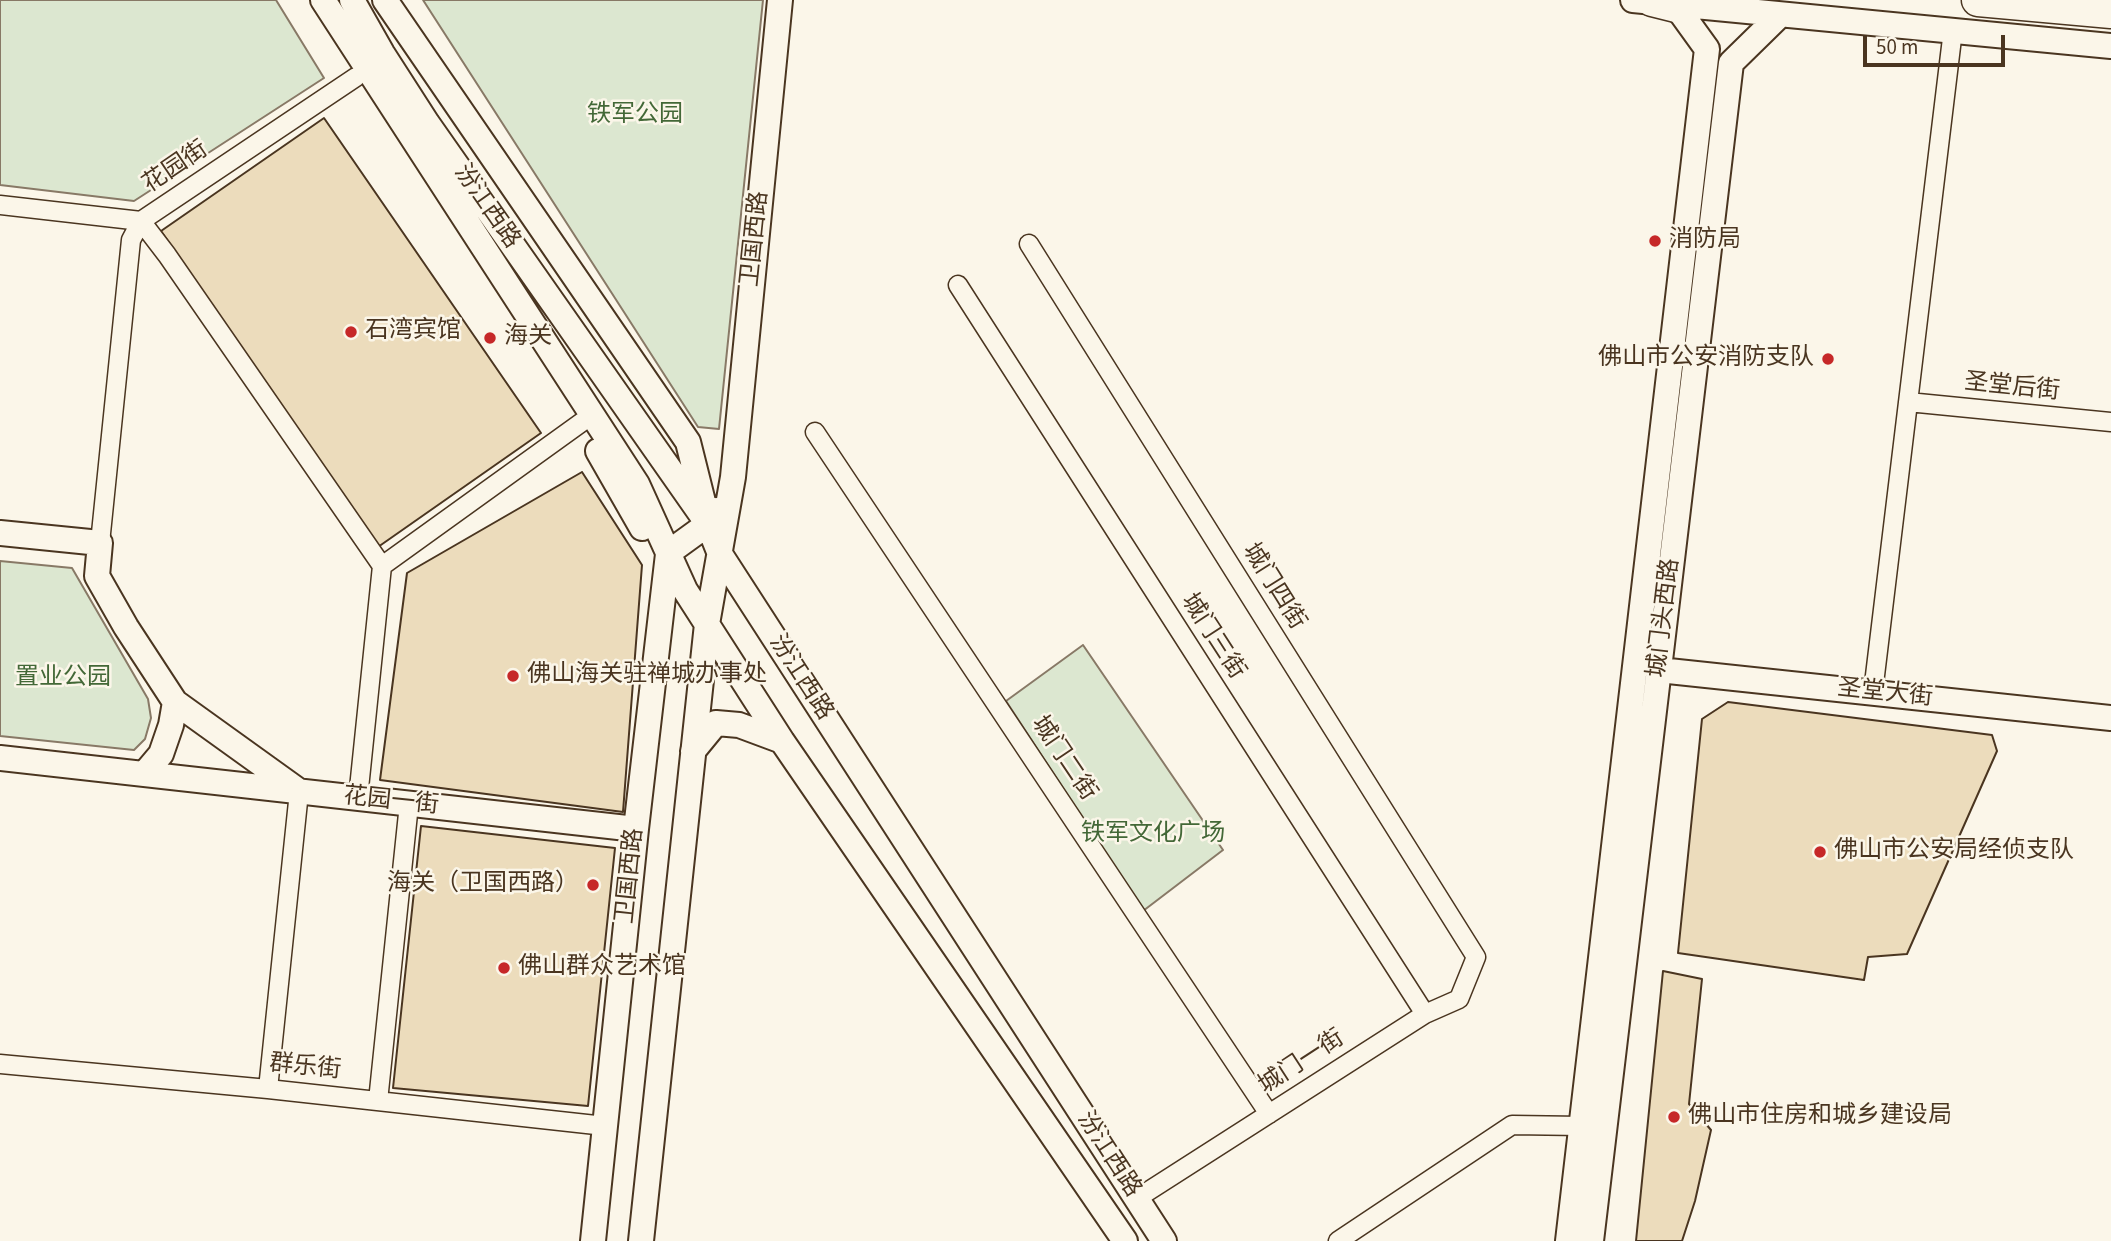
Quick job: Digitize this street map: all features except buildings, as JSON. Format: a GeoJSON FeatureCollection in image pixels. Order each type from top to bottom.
{"type":"FeatureCollection","features":[{"type":"Feature","properties":{"kind":"highway"},"geometry":{"type":"LineString","coordinates":[[1978,0],[2111,12]]}},
{"type":"Feature","properties":{"kind":"main road"},"geometry":{"type":"LineString","coordinates":[[307,0],[592,426],[648,537],[664,592]]}},
{"type":"Feature","properties":{"kind":"main road"},"geometry":{"type":"LineString","coordinates":[[323,0],[418,126]]}},
{"type":"Feature","properties":{"kind":"main road"},"geometry":{"type":"LineString","coordinates":[[352,0],[418,126]]}},
{"type":"Feature","properties":{"kind":"main road"},"geometry":{"type":"LineString","coordinates":[[385,0],[688,442],[708,524]]}},
{"type":"Feature","properties":{"kind":"main road","name":"卫国西路"},"geometry":{"type":"LineString","coordinates":[[641,1241],[707,624],[733,477],[780,0]]}},
{"type":"Feature","properties":{"kind":"main road"},"geometry":{"type":"LineString","coordinates":[[1633,0],[2111,46]]}},
{"type":"Feature","properties":{"kind":"main road","name":"城门头西路"},"geometry":{"type":"LineString","coordinates":[[1569,1241],[1707,49],[1664,3]]}},
{"type":"Feature","properties":{"kind":"main road","name":"城门头西路"},"geometry":{"type":"LineString","coordinates":[[1591,1241],[1731,63],[1780,15]]}},
{"type":"Feature","properties":{"kind":"main road","name":"汾江西路"},"geometry":{"type":"LineString","coordinates":[[418,126],[503,231],[708,524],[720,554],[1164,1241]]}},
{"type":"Feature","properties":{"kind":"main road","name":"汾江西路"},"geometry":{"type":"LineString","coordinates":[[418,126],[592,426],[636,484],[685,590],[782,741],[1125,1241]]}},
{"type":"Feature","properties":{"kind":"main road"},"geometry":{"type":"LineString","coordinates":[[503,231],[552,245]]}},
{"type":"Feature","properties":{"kind":"main road"},"geometry":{"type":"LineString","coordinates":[[546,292],[552,245]]}},
{"type":"Feature","properties":{"kind":"main road"},"geometry":{"type":"LineString","coordinates":[[668,553],[708,524],[733,477]]}},
{"type":"Feature","properties":{"kind":"main road"},"geometry":{"type":"LineString","coordinates":[[0,533],[100,543],[97,576],[126,628],[175,702],[299,792]]}},
{"type":"Feature","properties":{"kind":"main road","name":"卫国西路"},"geometry":{"type":"LineString","coordinates":[[593,1241],[668,553]]}},
{"type":"Feature","properties":{"kind":"main road","name":"圣堂大街"},"geometry":{"type":"LineString","coordinates":[[1659,670],[2111,718]]}},
{"type":"Feature","properties":{"kind":"main road"},"geometry":{"type":"LineString","coordinates":[[145,773],[161,754],[171,725],[175,702]]}},
{"type":"Feature","properties":{"kind":"main road"},"geometry":{"type":"LineString","coordinates":[[693,751],[716,723],[739,725],[782,741]]}},
{"type":"Feature","properties":{"kind":"main road"},"geometry":{"type":"LineString","coordinates":[[210,781],[219,771],[226,739]]}},
{"type":"Feature","properties":{"kind":"main road","name":"花园一街"},"geometry":{"type":"LineString","coordinates":[[0,758],[636,829]]}},
{"type":"Feature","properties":{"kind":"street"},"geometry":{"type":"LineString","coordinates":[[1874,692],[1953,30]]}},
{"type":"Feature","properties":{"kind":"street","name":"花园街"},"geometry":{"type":"LineString","coordinates":[[0,205],[141,221],[356,77]]}},
{"type":"Feature","properties":{"kind":"street"},"geometry":{"type":"LineString","coordinates":[[100,543],[131,240],[141,221],[382,566],[358,798]]}},
{"type":"Feature","properties":{"kind":"street","name":"城门四街"},"geometry":{"type":"LineString","coordinates":[[1028,244],[1476,957]]}},
{"type":"Feature","properties":{"kind":"street","name":"城门三街"},"geometry":{"type":"LineString","coordinates":[[958,285],[1425,1014]]}},
{"type":"Feature","properties":{"kind":"street","name":"圣堂后街"},"geometry":{"type":"LineString","coordinates":[[1908,402],[2111,422]]}},
{"type":"Feature","properties":{"kind":"street"},"geometry":{"type":"LineString","coordinates":[[382,566],[592,426]]}},
{"type":"Feature","properties":{"kind":"street","name":"城门二街"},"geometry":{"type":"LineString","coordinates":[[815,432],[1269,1114]]}},
{"type":"Feature","properties":{"kind":"street"},"geometry":{"type":"LineString","coordinates":[[268,1089],[299,792]]}},
{"type":"Feature","properties":{"kind":"street"},"geometry":{"type":"LineString","coordinates":[[378,1101],[409,804]]}},
{"type":"Feature","properties":{"kind":"street","name":"城门一街"},"geometry":{"type":"LineString","coordinates":[[1136,1199],[1425,1014],[1459,999],[1476,957]]}},
{"type":"Feature","properties":{"kind":"street","name":"群乐街"},"geometry":{"type":"LineString","coordinates":[[0,1064],[268,1089],[605,1126]]}},
{"type":"Feature","properties":{"kind":"street"},"geometry":{"type":"LineString","coordinates":[[1338,1241],[1512,1125],[1582,1126]]}},
{"type":"Feature","properties":{"kind":"green space"},"geometry":{"type":"Polygon","coordinates":[[[0,0],[276,0],[324,78],[134,201],[0,185],[0,0]]]}},
{"type":"Feature","properties":{"kind":"green space","name":"铁军公园"},"geometry":{"type":"Polygon","coordinates":[[[423,0],[763,0],[719,429],[698,427],[423,0]]]}},
{"type":"Feature","properties":{"kind":"green space","name":"置业公园"},"geometry":{"type":"Polygon","coordinates":[[[0,561],[72,568],[148,699],[151,718],[145,739],[134,750],[0,736],[0,561]]]}},
{"type":"Feature","properties":{"kind":"green space","name":"铁军文化广场"},"geometry":{"type":"Polygon","coordinates":[[[1083,645],[1223,850],[1143,911],[1006,701],[1083,645]]]}},
{"type":"Feature","properties":{"kind":"place","name":"消防局"},"geometry":{"type":"Point","coordinates":[1655,241]}},
{"type":"Feature","properties":{"kind":"place","name":"石湾宾馆"},"geometry":{"type":"Point","coordinates":[351,332]}},
{"type":"Feature","properties":{"kind":"place","name":"海关"},"geometry":{"type":"Point","coordinates":[490,338]}},
{"type":"Feature","properties":{"kind":"place","name":"佛山市公安消防支队"},"geometry":{"type":"Point","coordinates":[1828,359]}},
{"type":"Feature","properties":{"kind":"place","name":"佛山海关驻禅城办事处"},"geometry":{"type":"Point","coordinates":[513,676]}},
{"type":"Feature","properties":{"kind":"place","name":"佛山市公安局经侦支队"},"geometry":{"type":"Point","coordinates":[1820,852]}},
{"type":"Feature","properties":{"kind":"place","name":"海关（卫国西路）"},"geometry":{"type":"Point","coordinates":[593,885]}},
{"type":"Feature","properties":{"kind":"place","name":"佛山群众艺术馆"},"geometry":{"type":"Point","coordinates":[504,968]}},
{"type":"Feature","properties":{"kind":"place","name":"佛山市住房和城乡建设局"},"geometry":{"type":"Point","coordinates":[1674,1117]}}]}
